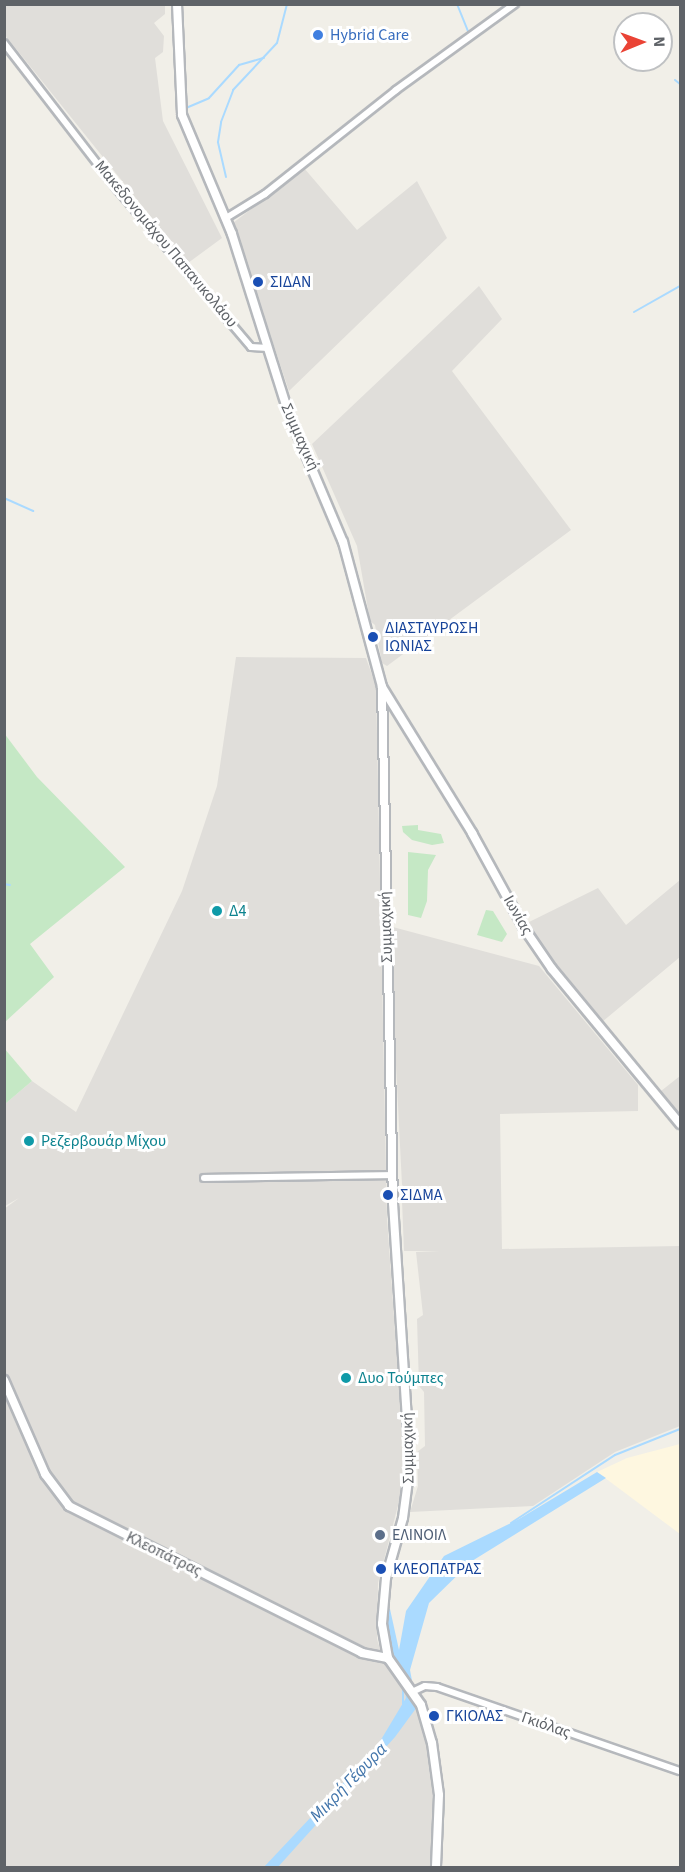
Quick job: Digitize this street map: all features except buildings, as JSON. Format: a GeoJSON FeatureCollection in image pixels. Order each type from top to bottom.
{"type":"FeatureCollection","features":[{"type":"Feature","properties":{"kind":"street","name":"Συμμαχική"},"geometry":{"type":"LineString","coordinates":[[177,4],[182,115],[226,218],[288,412],[343,542],[382,687],[380,708],[393,1174],[410,1465],[409,1489],[382,1607],[388,1658],[426,1716],[436,1764],[436,1868]]}},
{"type":"Feature","properties":{"kind":"street"},"geometry":{"type":"LineString","coordinates":[[226,218],[265,194],[396,90],[515,4]]}},
{"type":"Feature","properties":{"kind":"street","name":"Μακεδονομάχου Παπανικολάου"},"geometry":{"type":"LineString","coordinates":[[4,43],[117,189],[251,347],[267,348]]}},
{"type":"Feature","properties":{"kind":"street","name":"Ιωνίας"},"geometry":{"type":"LineString","coordinates":[[382,687],[478,843],[524,928],[552,969],[681,1124]]}},
{"type":"Feature","properties":{"kind":"street"},"geometry":{"type":"LineString","coordinates":[[380,708],[394,707]]}},
{"type":"Feature","properties":{"kind":"street"},"geometry":{"type":"LineString","coordinates":[[204,1178],[393,1174]]}},
{"type":"Feature","properties":{"kind":"street","name":"Κλεοπάτρας"},"geometry":{"type":"LineString","coordinates":[[4,1380],[45,1474],[69,1506],[362,1653],[388,1658]]}},
{"type":"Feature","properties":{"kind":"street","name":"Γκιόλας"},"geometry":{"type":"LineString","coordinates":[[412,1692],[421,1687],[437,1687],[681,1771]]}},
{"type":"Feature","properties":{"kind":"shaded area"},"geometry":{"type":"Polygon","coordinates":[[[4,5],[165,5],[165,14],[154,23],[164,36],[163,52],[155,58],[163,121],[222,238],[188,263],[5,35],[4,5]]]}},
{"type":"Feature","properties":{"kind":"shaded area"},"geometry":{"type":"Polygon","coordinates":[[[304,168],[357,230],[417,181],[447,238],[289,391],[233,223],[304,168]]]}},
{"type":"Feature","properties":{"kind":"shaded area"},"geometry":{"type":"Polygon","coordinates":[[[479,286],[502,319],[452,371],[571,530],[387,666],[382,663],[375,625],[370,621],[357,546],[312,444],[479,286]]]}},
{"type":"Feature","properties":{"kind":"shaded area"},"geometry":{"type":"Polygon","coordinates":[[[236,657],[366,658],[376,686],[387,1218],[404,1458],[402,1490],[378,1583],[377,1639],[384,1662],[423,1717],[433,1766],[432,1867],[5,1867],[4,1209],[19,1198],[5,1206],[5,1104],[32,1081],[76,1112],[182,891],[217,786],[236,657]]]}},
{"type":"Feature","properties":{"kind":"shaded area"},"geometry":{"type":"Polygon","coordinates":[[[680,880],[680,957],[602,1022],[525,924],[598,888],[626,925],[680,880]]]}},
{"type":"Feature","properties":{"kind":"shaded area"},"geometry":{"type":"Polygon","coordinates":[[[389,926],[539,966],[638,1085],[638,1111],[500,1114],[502,1249],[680,1246],[680,1426],[615,1452],[533,1506],[410,1512],[418,1486],[417,1452],[425,1446],[424,1392],[419,1386],[417,1319],[423,1315],[416,1252],[440,1251],[404,1251],[402,1201],[407,1189],[402,1185],[389,926]]]}},
{"type":"Feature","properties":{"kind":"shaded area"},"geometry":{"type":"Polygon","coordinates":[[[680,1076],[680,1115],[661,1091],[680,1076]]]}},
{"type":"Feature","properties":{"kind":"shaded area"},"geometry":{"type":"Polygon","coordinates":[[[680,1444],[680,1534],[597,1472],[627,1458],[680,1444]]]}},
{"type":"Feature","properties":{"kind":"green space"},"geometry":{"type":"Polygon","coordinates":[[[4,733],[37,777],[125,867],[30,944],[54,977],[5,1022],[4,733]]]}},
{"type":"Feature","properties":{"kind":"green space"},"geometry":{"type":"Polygon","coordinates":[[[418,825],[418,830],[441,834],[444,843],[432,845],[412,840],[403,832],[402,826],[418,825]]]}},
{"type":"Feature","properties":{"kind":"green space"},"geometry":{"type":"Polygon","coordinates":[[[408,852],[436,855],[428,870],[427,901],[421,918],[408,915],[408,852]]]}},
{"type":"Feature","properties":{"kind":"green space"},"geometry":{"type":"Polygon","coordinates":[[[486,910],[493,911],[507,934],[502,942],[477,935],[486,910]]]}},
{"type":"Feature","properties":{"kind":"green space"},"geometry":{"type":"Polygon","coordinates":[[[4,1048],[32,1081],[5,1104],[4,1104],[4,1048]]]}},
{"type":"Feature","properties":{"kind":"water"},"geometry":{"type":"Polygon","coordinates":[[[597,1472],[606,1478],[472,1561],[429,1603],[410,1670],[417,1707],[395,1737],[278,1867],[263,1868],[376,1748],[406,1698],[401,1666],[394,1660],[388,1640],[386,1611],[390,1609],[399,1650],[406,1611],[444,1556],[519,1519],[597,1472]]]}},
{"type":"Feature","properties":{"kind":"waterway"},"geometry":{"type":"LineString","coordinates":[[226,177],[218,142],[221,122],[233,90],[277,43],[287,4]]}},
{"type":"Feature","properties":{"kind":"waterway"},"geometry":{"type":"LineString","coordinates":[[457,4],[469,34]]}},
{"type":"Feature","properties":{"kind":"waterway"},"geometry":{"type":"LineString","coordinates":[[186,108],[209,98],[239,65],[264,58]]}},
{"type":"Feature","properties":{"kind":"waterway"},"geometry":{"type":"LineString","coordinates":[[675,80],[680,84]]}},
{"type":"Feature","properties":{"kind":"waterway"},"geometry":{"type":"LineString","coordinates":[[634,312],[680,286]]}},
{"type":"Feature","properties":{"kind":"waterway"},"geometry":{"type":"LineString","coordinates":[[4,498],[33,511]]}},
{"type":"Feature","properties":{"kind":"waterway"},"geometry":{"type":"LineString","coordinates":[[4,884],[10,885]]}},
{"type":"Feature","properties":{"kind":"waterway"},"geometry":{"type":"LineString","coordinates":[[511,1523],[615,1455],[680,1429]]}},
{"type":"Feature","properties":{"kind":"waterway","name":"Μικρή Γέφυρα"},"geometry":{"type":"LineString","coordinates":[[403,1686],[403,1704]]}},
{"type":"Feature","properties":{"kind":"place","name":"Hybrid Care"},"geometry":{"type":"Point","coordinates":[318,35]}},
{"type":"Feature","properties":{"kind":"place","name":"ΣΙΔΑΝ"},"geometry":{"type":"Point","coordinates":[258,282]}},
{"type":"Feature","properties":{"kind":"place","name":"ΔΙΑΣΤΑΥΡΩΣΗ ΙΩΝΙΑΣ"},"geometry":{"type":"Point","coordinates":[373,637]}},
{"type":"Feature","properties":{"kind":"place","name":"Δ4"},"geometry":{"type":"Point","coordinates":[217,911]}},
{"type":"Feature","properties":{"kind":"place","name":"Ρεζερβουάρ Μίχου"},"geometry":{"type":"Point","coordinates":[29,1141]}},
{"type":"Feature","properties":{"kind":"place","name":"ΣΙΔΜΑ"},"geometry":{"type":"Point","coordinates":[388,1195]}},
{"type":"Feature","properties":{"kind":"place","name":"Δυο Τούμπες"},"geometry":{"type":"Point","coordinates":[346,1378]}},
{"type":"Feature","properties":{"kind":"place","name":"ΕΛΙΝΟΙΛ"},"geometry":{"type":"Point","coordinates":[380,1535]}},
{"type":"Feature","properties":{"kind":"place","name":"ΚΛΕΟΠΑΤΡΑΣ"},"geometry":{"type":"Point","coordinates":[381,1569]}},
{"type":"Feature","properties":{"kind":"place","name":"ΓΚΙΟΛΑΣ"},"geometry":{"type":"Point","coordinates":[434,1716]}}]}
